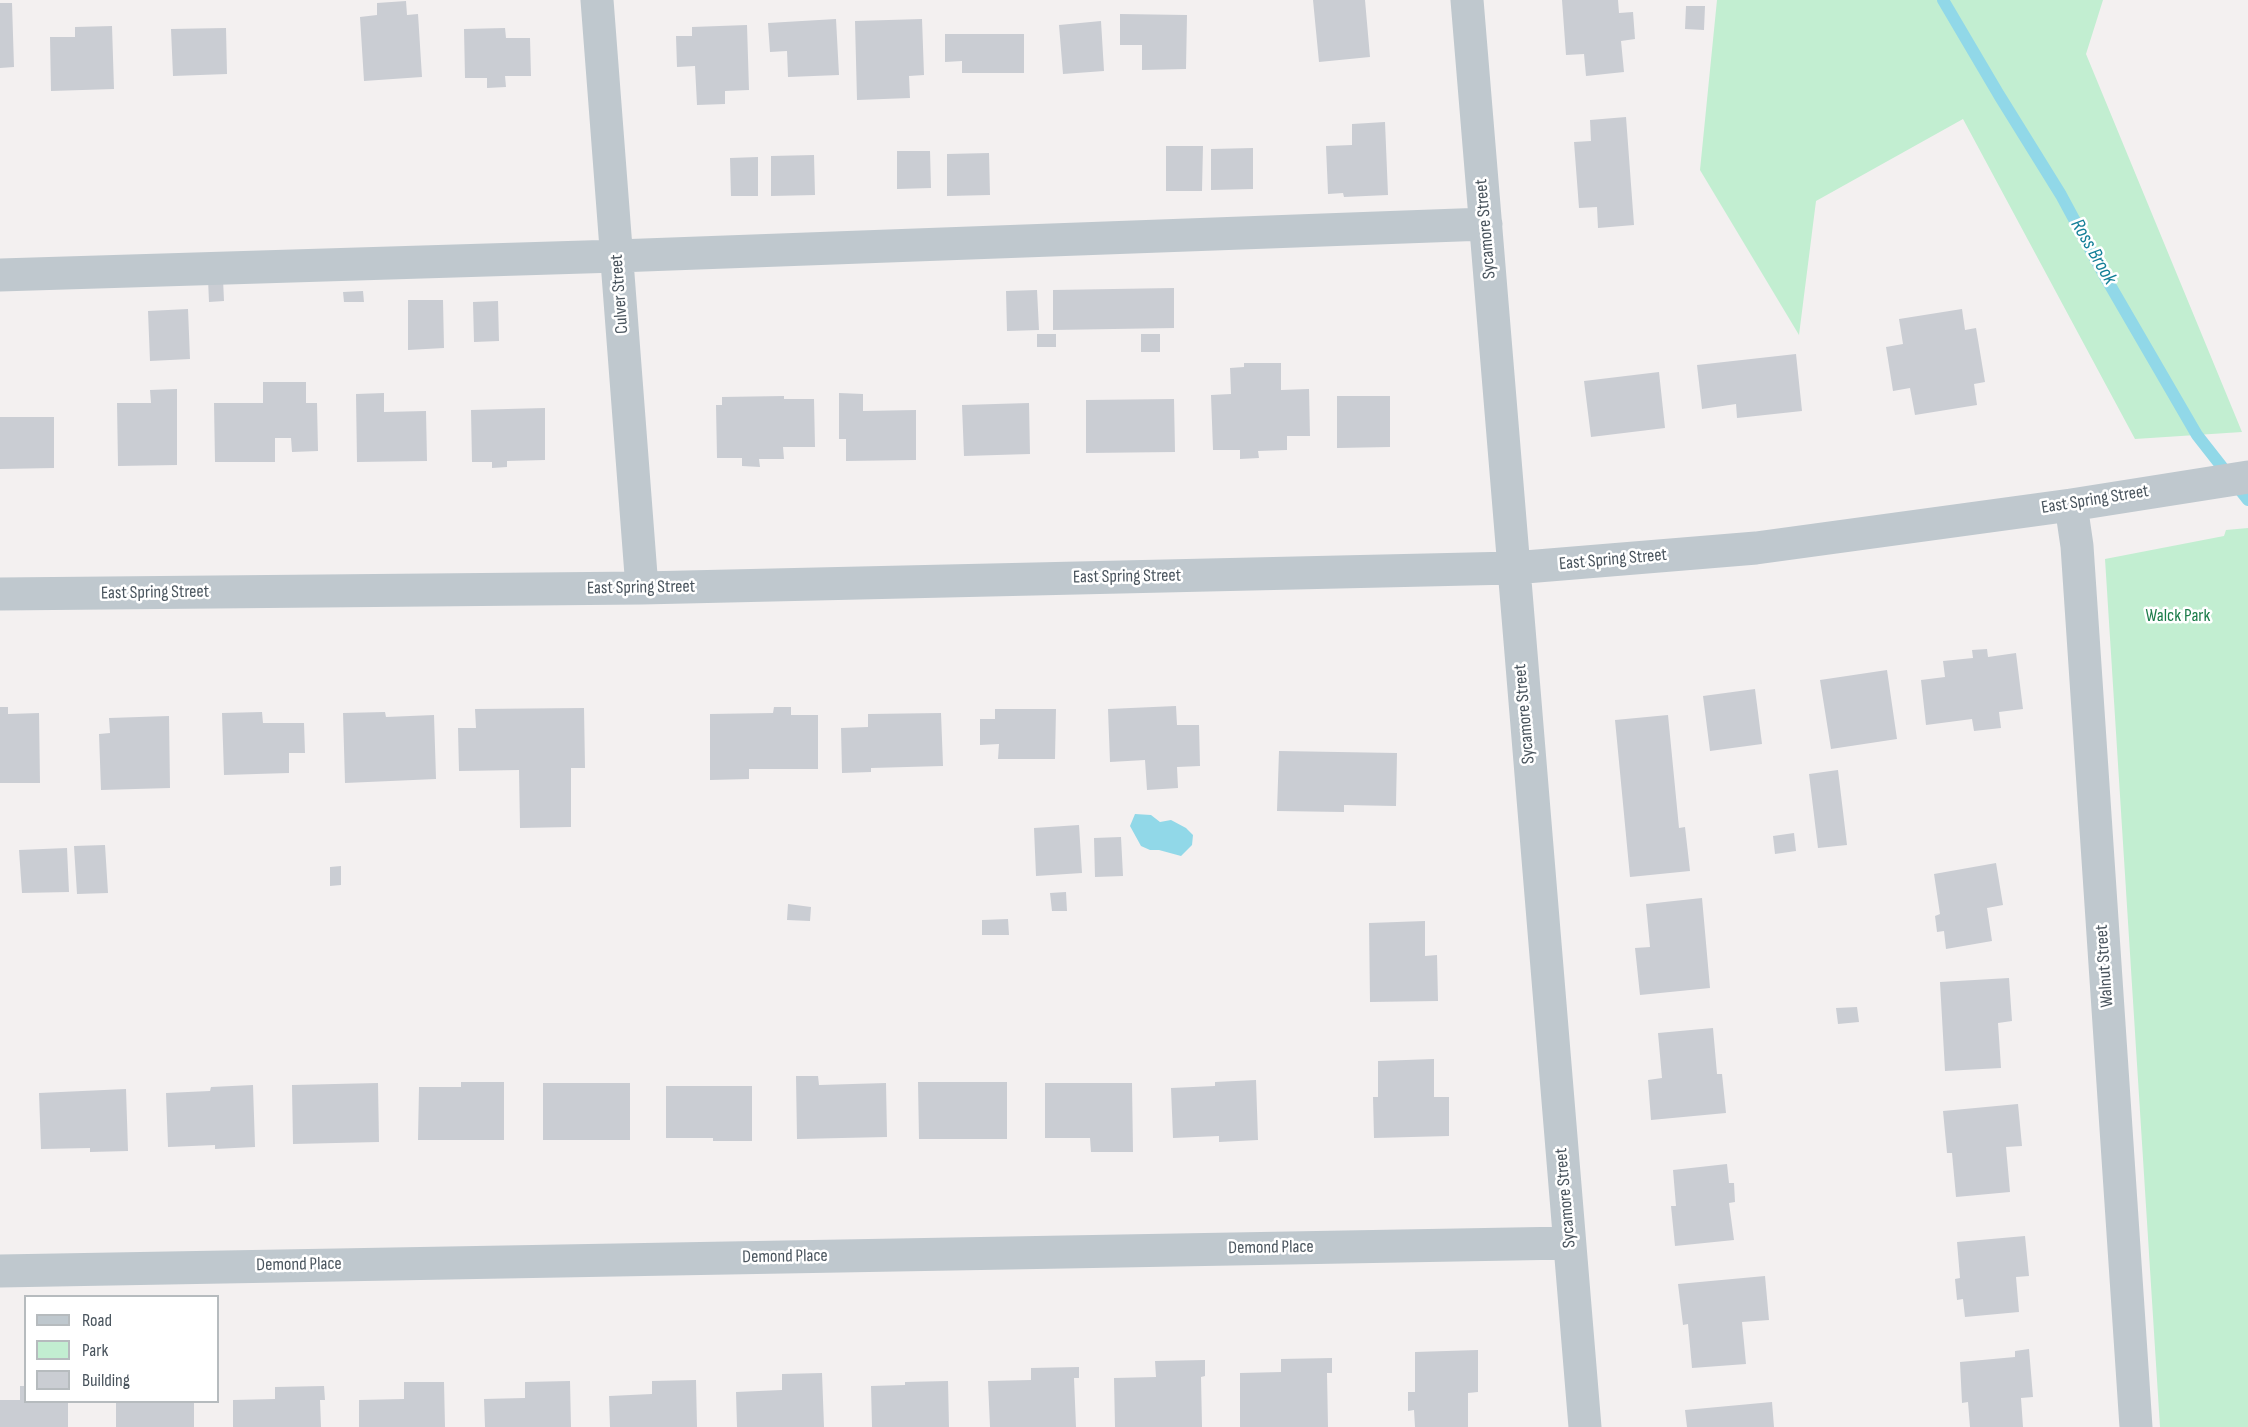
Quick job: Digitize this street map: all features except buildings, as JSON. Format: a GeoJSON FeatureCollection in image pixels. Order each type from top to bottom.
{"type":"FeatureCollection","features":[{"type":"Feature","properties":{"kind":"street","name":"Culver Street"},"geometry":{"type":"LineString","coordinates":[[597,0],[642,588]]}},
{"type":"Feature","properties":{"kind":"street","name":"Sycamore Street"},"geometry":{"type":"LineString","coordinates":[[1467,0],[1585,1427]]}},
{"type":"Feature","properties":{"kind":"street"},"geometry":{"type":"LineString","coordinates":[[0,275],[617,256],[1486,224]]}},
{"type":"Feature","properties":{"kind":"street","name":"East Spring Street"},"geometry":{"type":"LineString","coordinates":[[0,594],[642,588],[1513,568],[1756,548],[2071,505],[2248,477]]}},
{"type":"Feature","properties":{"kind":"street","name":"Walnut Street"},"geometry":{"type":"LineString","coordinates":[[2071,505],[2078,558],[2136,1427]]}},
{"type":"Feature","properties":{"kind":"street","name":"Demond Place"},"geometry":{"type":"LineString","coordinates":[[0,1271],[1569,1243]]}},
{"type":"Feature","properties":{"kind":"green space"},"geometry":{"type":"Polygon","coordinates":[[[1717,0],[2103,0],[2086,54],[2242,432],[2135,439],[1963,119],[1816,201],[1799,335],[1700,170],[1717,0]]]}},
{"type":"Feature","properties":{"kind":"green space","name":"Walck Park"},"geometry":{"type":"Polygon","coordinates":[[[2248,528],[2248,1427],[2160,1427],[2105,559],[2224,536],[2226,530],[2248,528]]]}},
{"type":"Feature","properties":{"kind":"water"},"geometry":{"type":"Polygon","coordinates":[[[1135,814],[1151,815],[1160,822],[1171,820],[1186,828],[1193,835],[1192,845],[1181,856],[1141,846],[1130,826],[1135,814]]]}},
{"type":"Feature","properties":{"kind":"waterway","name":"Ross Brook"},"geometry":{"type":"LineString","coordinates":[[1943,0],[2061,195],[2103,273],[2197,435],[2248,500]]}}]}
